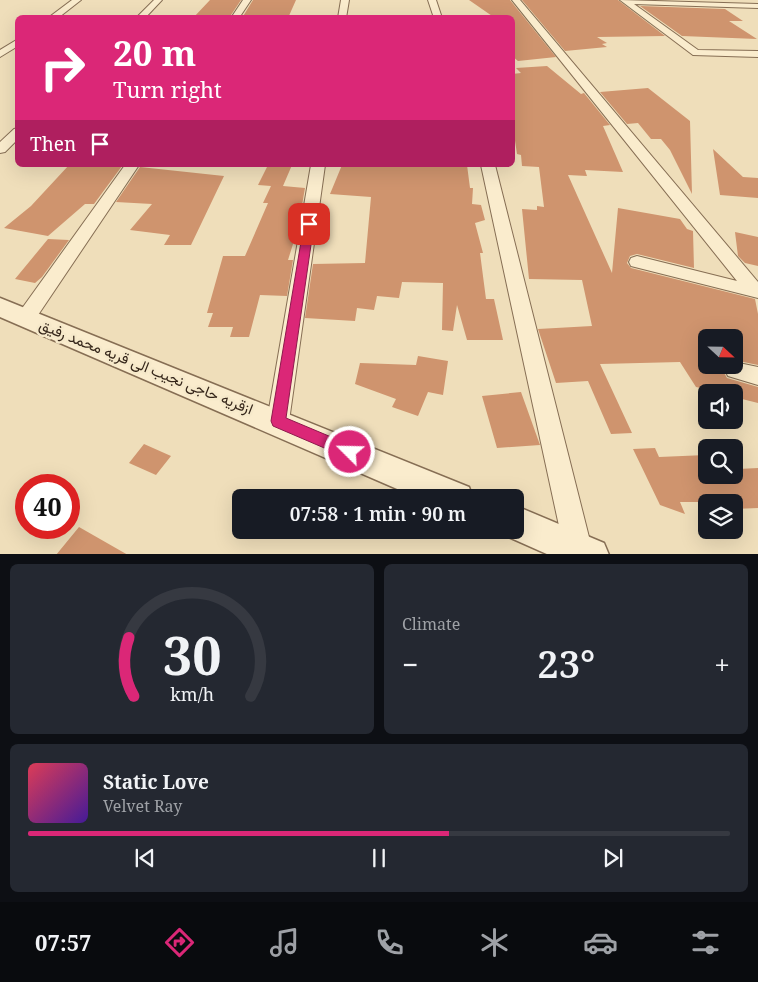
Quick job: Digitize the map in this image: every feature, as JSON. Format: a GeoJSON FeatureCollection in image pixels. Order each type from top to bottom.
{"type":"FeatureCollection","features":[{"type":"Feature","properties":{"kind":"street"},"geometry":{"type":"LineString","coordinates":[[56,15],[77,0]]}},
{"type":"Feature","properties":{"kind":"street"},"geometry":{"type":"LineString","coordinates":[[143,15],[158,0]]}},
{"type":"Feature","properties":{"kind":"street"},"geometry":{"type":"LineString","coordinates":[[237,15],[247,0]]}},
{"type":"Feature","properties":{"kind":"street"},"geometry":{"type":"LineString","coordinates":[[342,15],[345,0]]}},
{"type":"Feature","properties":{"kind":"street"},"geometry":{"type":"LineString","coordinates":[[432,0],[437,15]]}},
{"type":"Feature","properties":{"kind":"street"},"geometry":{"type":"LineString","coordinates":[[516,0],[757,292]]}},
{"type":"Feature","properties":{"kind":"street"},"geometry":{"type":"LineString","coordinates":[[625,1],[758,6]]}},
{"type":"Feature","properties":{"kind":"street"},"geometry":{"type":"LineString","coordinates":[[625,1],[696,53],[758,54]]}},
{"type":"Feature","properties":{"kind":"street"},"geometry":{"type":"LineString","coordinates":[[0,54],[15,44]]}},
{"type":"Feature","properties":{"kind":"street"},"geometry":{"type":"LineString","coordinates":[[0,149],[15,135]]}},
{"type":"Feature","properties":{"kind":"street"},"geometry":{"type":"LineString","coordinates":[[25,319],[131,167]]}},
{"type":"Feature","properties":{"kind":"street"},"geometry":{"type":"LineString","coordinates":[[278,421],[318,167]]}},
{"type":"Feature","properties":{"kind":"street"},"geometry":{"type":"LineString","coordinates":[[489,167],[585,552]]}},
{"type":"Feature","properties":{"kind":"street"},"geometry":{"type":"LineString","coordinates":[[637,262],[757,292]]}},
{"type":"Feature","properties":{"kind":"street","name":"ازقریه حاجی نجیب الی قریه محمد رفیق"},"geometry":{"type":"LineString","coordinates":[[0,307],[25,319],[278,421],[436,489]]}},
{"type":"Feature","properties":{"kind":"street"},"geometry":{"type":"LineString","coordinates":[[743,372],[758,376]]}},
{"type":"Feature","properties":{"kind":"street"},"geometry":{"type":"LineString","coordinates":[[524,525],[585,552]]}},
{"type":"Feature","properties":{"kind":"building"},"geometry":{"type":"Polygon","coordinates":[[[210,0],[241,0],[231,15],[196,15],[210,0]]]}},
{"type":"Feature","properties":{"kind":"building"},"geometry":{"type":"Polygon","coordinates":[[[253,0],[296,0],[289,15],[244,15],[253,0]]]}},
{"type":"Feature","properties":{"kind":"building"},"geometry":{"type":"Polygon","coordinates":[[[469,0],[510,0],[556,57],[518,61],[515,58],[515,15],[491,15],[469,0]]]}},
{"type":"Feature","properties":{"kind":"building"},"geometry":{"type":"Polygon","coordinates":[[[522,0],[618,0],[665,36],[597,37],[607,43],[602,44],[607,47],[565,51],[522,0]]]}},
{"type":"Feature","properties":{"kind":"building"},"geometry":{"type":"Polygon","coordinates":[[[640,6],[725,9],[743,21],[729,21],[757,39],[682,36],[640,6]]]}},
{"type":"Feature","properties":{"kind":"building"},"geometry":{"type":"Polygon","coordinates":[[[547,66],[581,94],[584,93],[610,125],[603,126],[623,172],[585,170],[587,176],[568,175],[612,273],[618,208],[680,219],[687,229],[693,231],[694,268],[637,254],[630,256],[627,263],[631,268],[755,299],[758,314],[758,365],[743,362],[743,329],[698,329],[698,374],[725,374],[727,378],[758,387],[758,403],[743,399],[743,384],[698,384],[698,387],[696,387],[680,362],[600,364],[632,433],[611,434],[588,381],[556,383],[538,329],[592,326],[582,280],[529,279],[522,209],[537,210],[537,206],[544,207],[539,167],[522,166],[521,155],[517,154],[515,141],[515,74],[521,73],[516,68],[547,66]]]}},
{"type":"Feature","properties":{"kind":"building"},"geometry":{"type":"Polygon","coordinates":[[[648,88],[690,121],[692,194],[670,150],[661,139],[651,139],[638,123],[627,124],[600,92],[648,88]]]}},
{"type":"Feature","properties":{"kind":"building"},"geometry":{"type":"Polygon","coordinates":[[[713,149],[743,177],[758,178],[758,198],[720,195],[713,149]]]}},
{"type":"Feature","properties":{"kind":"building"},"geometry":{"type":"Polygon","coordinates":[[[67,167],[121,167],[94,204],[85,204],[48,236],[4,228],[31,206],[67,167]]]}},
{"type":"Feature","properties":{"kind":"building"},"geometry":{"type":"Polygon","coordinates":[[[140,167],[224,176],[191,245],[164,245],[170,235],[130,230],[152,204],[116,202],[140,167]]]}},
{"type":"Feature","properties":{"kind":"building"},"geometry":{"type":"Polygon","coordinates":[[[267,167],[291,167],[283,186],[305,188],[298,228],[288,260],[293,260],[287,296],[260,295],[249,337],[230,337],[233,327],[208,327],[213,313],[207,313],[223,256],[245,256],[268,203],[263,203],[271,186],[258,185],[267,167]]]}},
{"type":"Feature","properties":{"kind":"building"},"geometry":{"type":"Polygon","coordinates":[[[341,167],[467,167],[470,188],[473,188],[472,204],[481,205],[485,220],[475,223],[483,253],[480,253],[486,299],[494,299],[503,340],[467,340],[457,305],[453,331],[442,330],[443,283],[402,282],[399,298],[377,296],[374,310],[357,308],[355,321],[305,318],[313,264],[365,263],[371,197],[330,194],[341,167]]]}},
{"type":"Feature","properties":{"kind":"building"},"geometry":{"type":"Polygon","coordinates":[[[735,232],[758,237],[758,266],[745,263],[738,256],[735,232]]]}},
{"type":"Feature","properties":{"kind":"building"},"geometry":{"type":"Polygon","coordinates":[[[48,239],[69,240],[42,277],[35,283],[15,279],[48,239]]]}},
{"type":"Feature","properties":{"kind":"building"},"geometry":{"type":"Polygon","coordinates":[[[418,356],[448,361],[443,395],[428,392],[418,416],[392,407],[396,399],[355,384],[360,363],[416,365],[418,356]]]}},
{"type":"Feature","properties":{"kind":"building"},"geometry":{"type":"Polygon","coordinates":[[[521,392],[540,445],[497,448],[482,396],[521,392]]]}},
{"type":"Feature","properties":{"kind":"building"},"geometry":{"type":"Polygon","coordinates":[[[144,444],[171,456],[156,475],[129,463],[144,444]]]}},
{"type":"Feature","properties":{"kind":"building"},"geometry":{"type":"Polygon","coordinates":[[[655,448],[659,457],[698,455],[698,484],[743,484],[743,469],[758,468],[758,508],[743,509],[743,494],[698,494],[698,502],[680,502],[685,514],[660,505],[633,449],[655,448]]]}},
{"type":"Feature","properties":{"kind":"building"},"geometry":{"type":"Polygon","coordinates":[[[80,528],[126,554],[57,554],[69,539],[80,539],[80,528]]]}},
{"type":"Feature","properties":{"kind":"route"},"geometry":{"type":"LineString","coordinates":[[309,224],[278,421],[350,452]]}}]}
